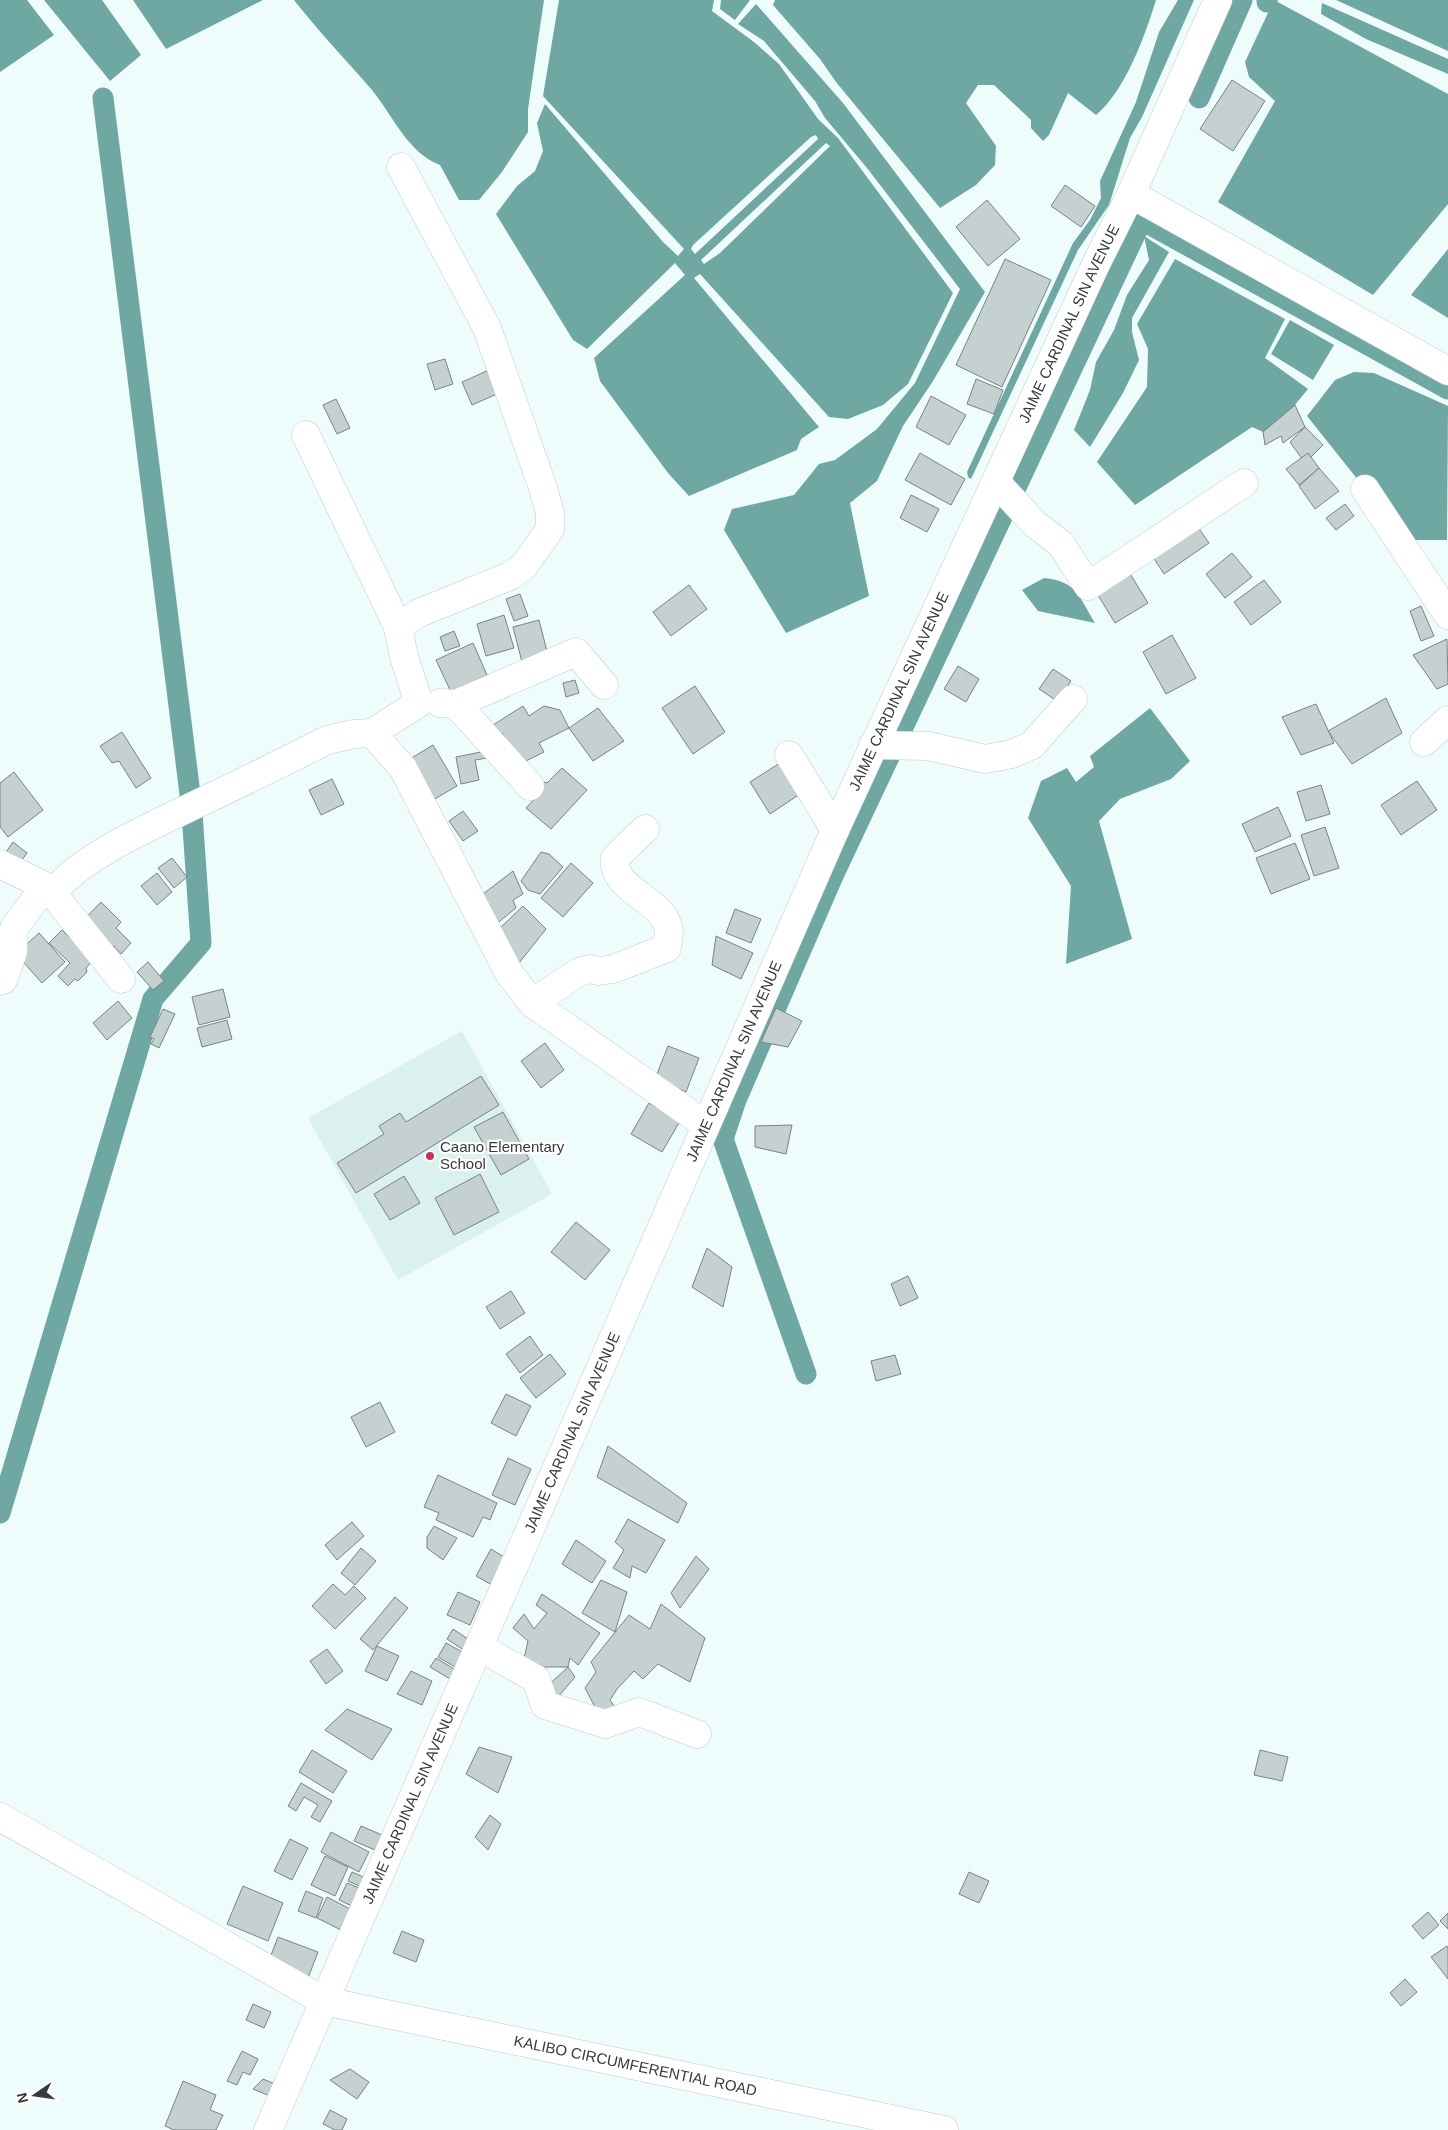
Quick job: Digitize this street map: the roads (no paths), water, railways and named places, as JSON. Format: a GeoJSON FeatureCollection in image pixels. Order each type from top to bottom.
{"type":"FeatureCollection","features":[{"type":"Feature","properties":{"kind":"street","name":"JAIME CARDINAL SIN AVENUE"},"geometry":{"type":"LineString","coordinates":[[268,2130],[835,830],[1096,264],[1131,194],[1218,0]]}},
{"type":"Feature","properties":{"kind":"street"},"geometry":{"type":"LineString","coordinates":[[398,627],[419,613],[510,576],[524,566],[550,529],[550,513],[487,328],[401,167]]}},
{"type":"Feature","properties":{"kind":"street"},"geometry":{"type":"LineString","coordinates":[[1131,194],[1448,371]]}},
{"type":"Feature","properties":{"kind":"street"},"geometry":{"type":"LineString","coordinates":[[306,435],[398,627],[404,657],[419,703]]}},
{"type":"Feature","properties":{"kind":"street"},"geometry":{"type":"LineString","coordinates":[[997,482],[1034,524],[1061,544],[1088,586],[1244,483]]}},
{"type":"Feature","properties":{"kind":"street"},"geometry":{"type":"LineString","coordinates":[[1365,489],[1448,615]]}},
{"type":"Feature","properties":{"kind":"street"},"geometry":{"type":"LineString","coordinates":[[0,981],[3,980],[9,968],[13,952],[14,928],[49,890],[82,866],[153,826],[327,740],[354,734],[372,733],[419,703],[456,704],[576,652],[604,685]]}},
{"type":"Feature","properties":{"kind":"street"},"geometry":{"type":"LineString","coordinates":[[874,745],[928,746],[986,759],[1012,754],[1032,745],[1073,699]]}},
{"type":"Feature","properties":{"kind":"street"},"geometry":{"type":"LineString","coordinates":[[456,704],[530,786]]}},
{"type":"Feature","properties":{"kind":"street"},"geometry":{"type":"LineString","coordinates":[[1424,742],[1448,720]]}},
{"type":"Feature","properties":{"kind":"street"},"geometry":{"type":"LineString","coordinates":[[372,733],[403,768],[509,974],[532,1003],[706,1125]]}},
{"type":"Feature","properties":{"kind":"street"},"geometry":{"type":"LineString","coordinates":[[789,755],[835,830]]}},
{"type":"Feature","properties":{"kind":"street"},"geometry":{"type":"LineString","coordinates":[[532,1003],[579,972],[590,969],[613,969],[667,948],[669,932],[662,914],[621,879],[614,868],[615,858],[645,829]]}},
{"type":"Feature","properties":{"kind":"street"},"geometry":{"type":"LineString","coordinates":[[0,864],[49,890],[121,979]]}},
{"type":"Feature","properties":{"kind":"street"},"geometry":{"type":"LineString","coordinates":[[479,1647],[536,1679],[545,1706],[605,1724],[639,1712],[697,1734]]}},
{"type":"Feature","properties":{"kind":"street","name":"KALIBO CIRCUMFERENTIAL ROAD"},"geometry":{"type":"LineString","coordinates":[[0,1817],[324,2001],[944,2130]]}},
{"type":"Feature","properties":{"kind":"water"},"geometry":{"type":"Polygon","coordinates":[[[0,0],[27,0],[54,35],[0,72],[0,0]]]}},
{"type":"Feature","properties":{"kind":"water"},"geometry":{"type":"Polygon","coordinates":[[[44,0],[102,0],[141,55],[110,81],[44,0]]]}},
{"type":"Feature","properties":{"kind":"water"},"geometry":{"type":"Polygon","coordinates":[[[133,0],[263,0],[166,49],[133,0]]]}},
{"type":"Feature","properties":{"kind":"water"},"geometry":{"type":"Polygon","coordinates":[[[294,0],[544,0],[528,109],[528,132],[502,172],[479,200],[459,200],[440,165],[419,152],[410,143],[372,90],[294,0]]]}},
{"type":"Feature","properties":{"kind":"water"},"geometry":{"type":"Polygon","coordinates":[[[559,0],[714,0],[712,11],[754,42],[779,64],[818,119],[838,138],[953,293],[908,384],[883,405],[848,419],[829,417],[700,274],[694,278],[819,427],[801,439],[797,450],[689,496],[668,473],[600,381],[594,358],[685,275],[675,263],[587,349],[573,340],[496,214],[517,186],[535,171],[543,151],[537,123],[545,104],[663,242],[678,256],[684,249],[543,96],[559,0]],[[816,135],[811,137],[693,245],[691,249],[695,254],[818,139],[816,135]],[[826,143],[701,260],[704,264],[720,253],[830,146],[826,143]]]}},
{"type":"Feature","properties":{"kind":"water"},"geometry":{"type":"Polygon","coordinates":[[[721,0],[750,0],[735,20],[720,9],[721,0]]]}},
{"type":"Feature","properties":{"kind":"water"},"geometry":{"type":"Polygon","coordinates":[[[775,0],[1156,0],[1133,62],[1125,78],[1106,105],[1096,115],[1068,93],[1049,135],[1043,141],[1031,128],[1031,120],[994,85],[978,85],[966,103],[996,146],[995,165],[976,185],[940,208],[836,82],[820,59],[773,5],[775,0]]]}},
{"type":"Feature","properties":{"kind":"water"},"geometry":{"type":"Polygon","coordinates":[[[1178,0],[1194,0],[1142,117],[1130,138],[1109,205],[1078,250],[971,479],[968,477],[967,472],[1073,243],[1090,220],[1101,198],[1100,181],[1136,102],[1159,32],[1178,0]]]}},
{"type":"Feature","properties":{"kind":"water"},"geometry":{"type":"Polygon","coordinates":[[[1274,0],[1448,94],[1448,204],[1373,295],[1218,202],[1275,101],[1249,77],[1245,62],[1274,0]]]}},
{"type":"Feature","properties":{"kind":"water"},"geometry":{"type":"Polygon","coordinates":[[[1336,0],[1448,0],[1448,51],[1336,0]]]}},
{"type":"Feature","properties":{"kind":"water"},"geometry":{"type":"Polygon","coordinates":[[[1322,3],[1448,59],[1448,74],[1366,39],[1321,14],[1322,3]]]}},
{"type":"Feature","properties":{"kind":"water"},"geometry":{"type":"Polygon","coordinates":[[[756,4],[843,103],[985,292],[933,381],[903,426],[877,481],[850,503],[869,596],[786,633],[724,530],[732,509],[794,495],[819,464],[835,460],[877,429],[915,383],[960,289],[867,168],[825,118],[815,101],[764,41],[738,24],[756,4]]]}},
{"type":"Feature","properties":{"kind":"water"},"geometry":{"type":"Polygon","coordinates":[[[1144,236],[1169,252],[1132,318],[1132,332],[1139,360],[1123,393],[1090,447],[1074,430],[1090,390],[1096,362],[1114,330],[1127,295],[1149,260],[1144,236]]]}},
{"type":"Feature","properties":{"kind":"water"},"geometry":{"type":"Polygon","coordinates":[[[1448,249],[1448,318],[1411,295],[1448,249]]]}},
{"type":"Feature","properties":{"kind":"water"},"geometry":{"type":"Polygon","coordinates":[[[1175,259],[1285,319],[1265,358],[1308,389],[1270,435],[1252,427],[1135,505],[1097,462],[1147,387],[1148,349],[1137,324],[1175,259]]]}},
{"type":"Feature","properties":{"kind":"water"},"geometry":{"type":"Polygon","coordinates":[[[1290,320],[1334,345],[1313,380],[1271,354],[1290,320]]]}},
{"type":"Feature","properties":{"kind":"water"},"geometry":{"type":"Polygon","coordinates":[[[1354,372],[1374,373],[1448,406],[1447,540],[1406,540],[1307,416],[1335,380],[1354,372]]]}},
{"type":"Feature","properties":{"kind":"water"},"geometry":{"type":"Polygon","coordinates":[[[1044,578],[1064,583],[1076,592],[1095,623],[1038,611],[1022,590],[1044,578]]]}},
{"type":"Feature","properties":{"kind":"water"},"geometry":{"type":"Polygon","coordinates":[[[1150,708],[1190,761],[1171,779],[1120,799],[1099,821],[1132,939],[1066,964],[1071,886],[1028,818],[1041,781],[1067,768],[1076,782],[1094,767],[1090,756],[1150,708]]]}},
{"type":"Feature","properties":{"kind":"waterway"},"geometry":{"type":"LineString","coordinates":[[1199,98],[1242,0]]}},
{"type":"Feature","properties":{"kind":"waterway"},"geometry":{"type":"LineString","coordinates":[[103,98],[191,802]]}},
{"type":"Feature","properties":{"kind":"waterway"},"geometry":{"type":"LineString","coordinates":[[1134,220],[1140,224],[1147,223],[1448,389]]}},
{"type":"Feature","properties":{"kind":"waterway"},"geometry":{"type":"LineString","coordinates":[[806,1374],[723,1139],[736,1100],[832,878],[1140,224]]}},
{"type":"Feature","properties":{"kind":"waterway"},"geometry":{"type":"LineString","coordinates":[[0,1513],[153,999],[201,943],[192,813]]}},
{"type":"Feature","properties":{"kind":"place","name":"Caano Elementary School"},"geometry":{"type":"Point","coordinates":[430,1156]}}]}
